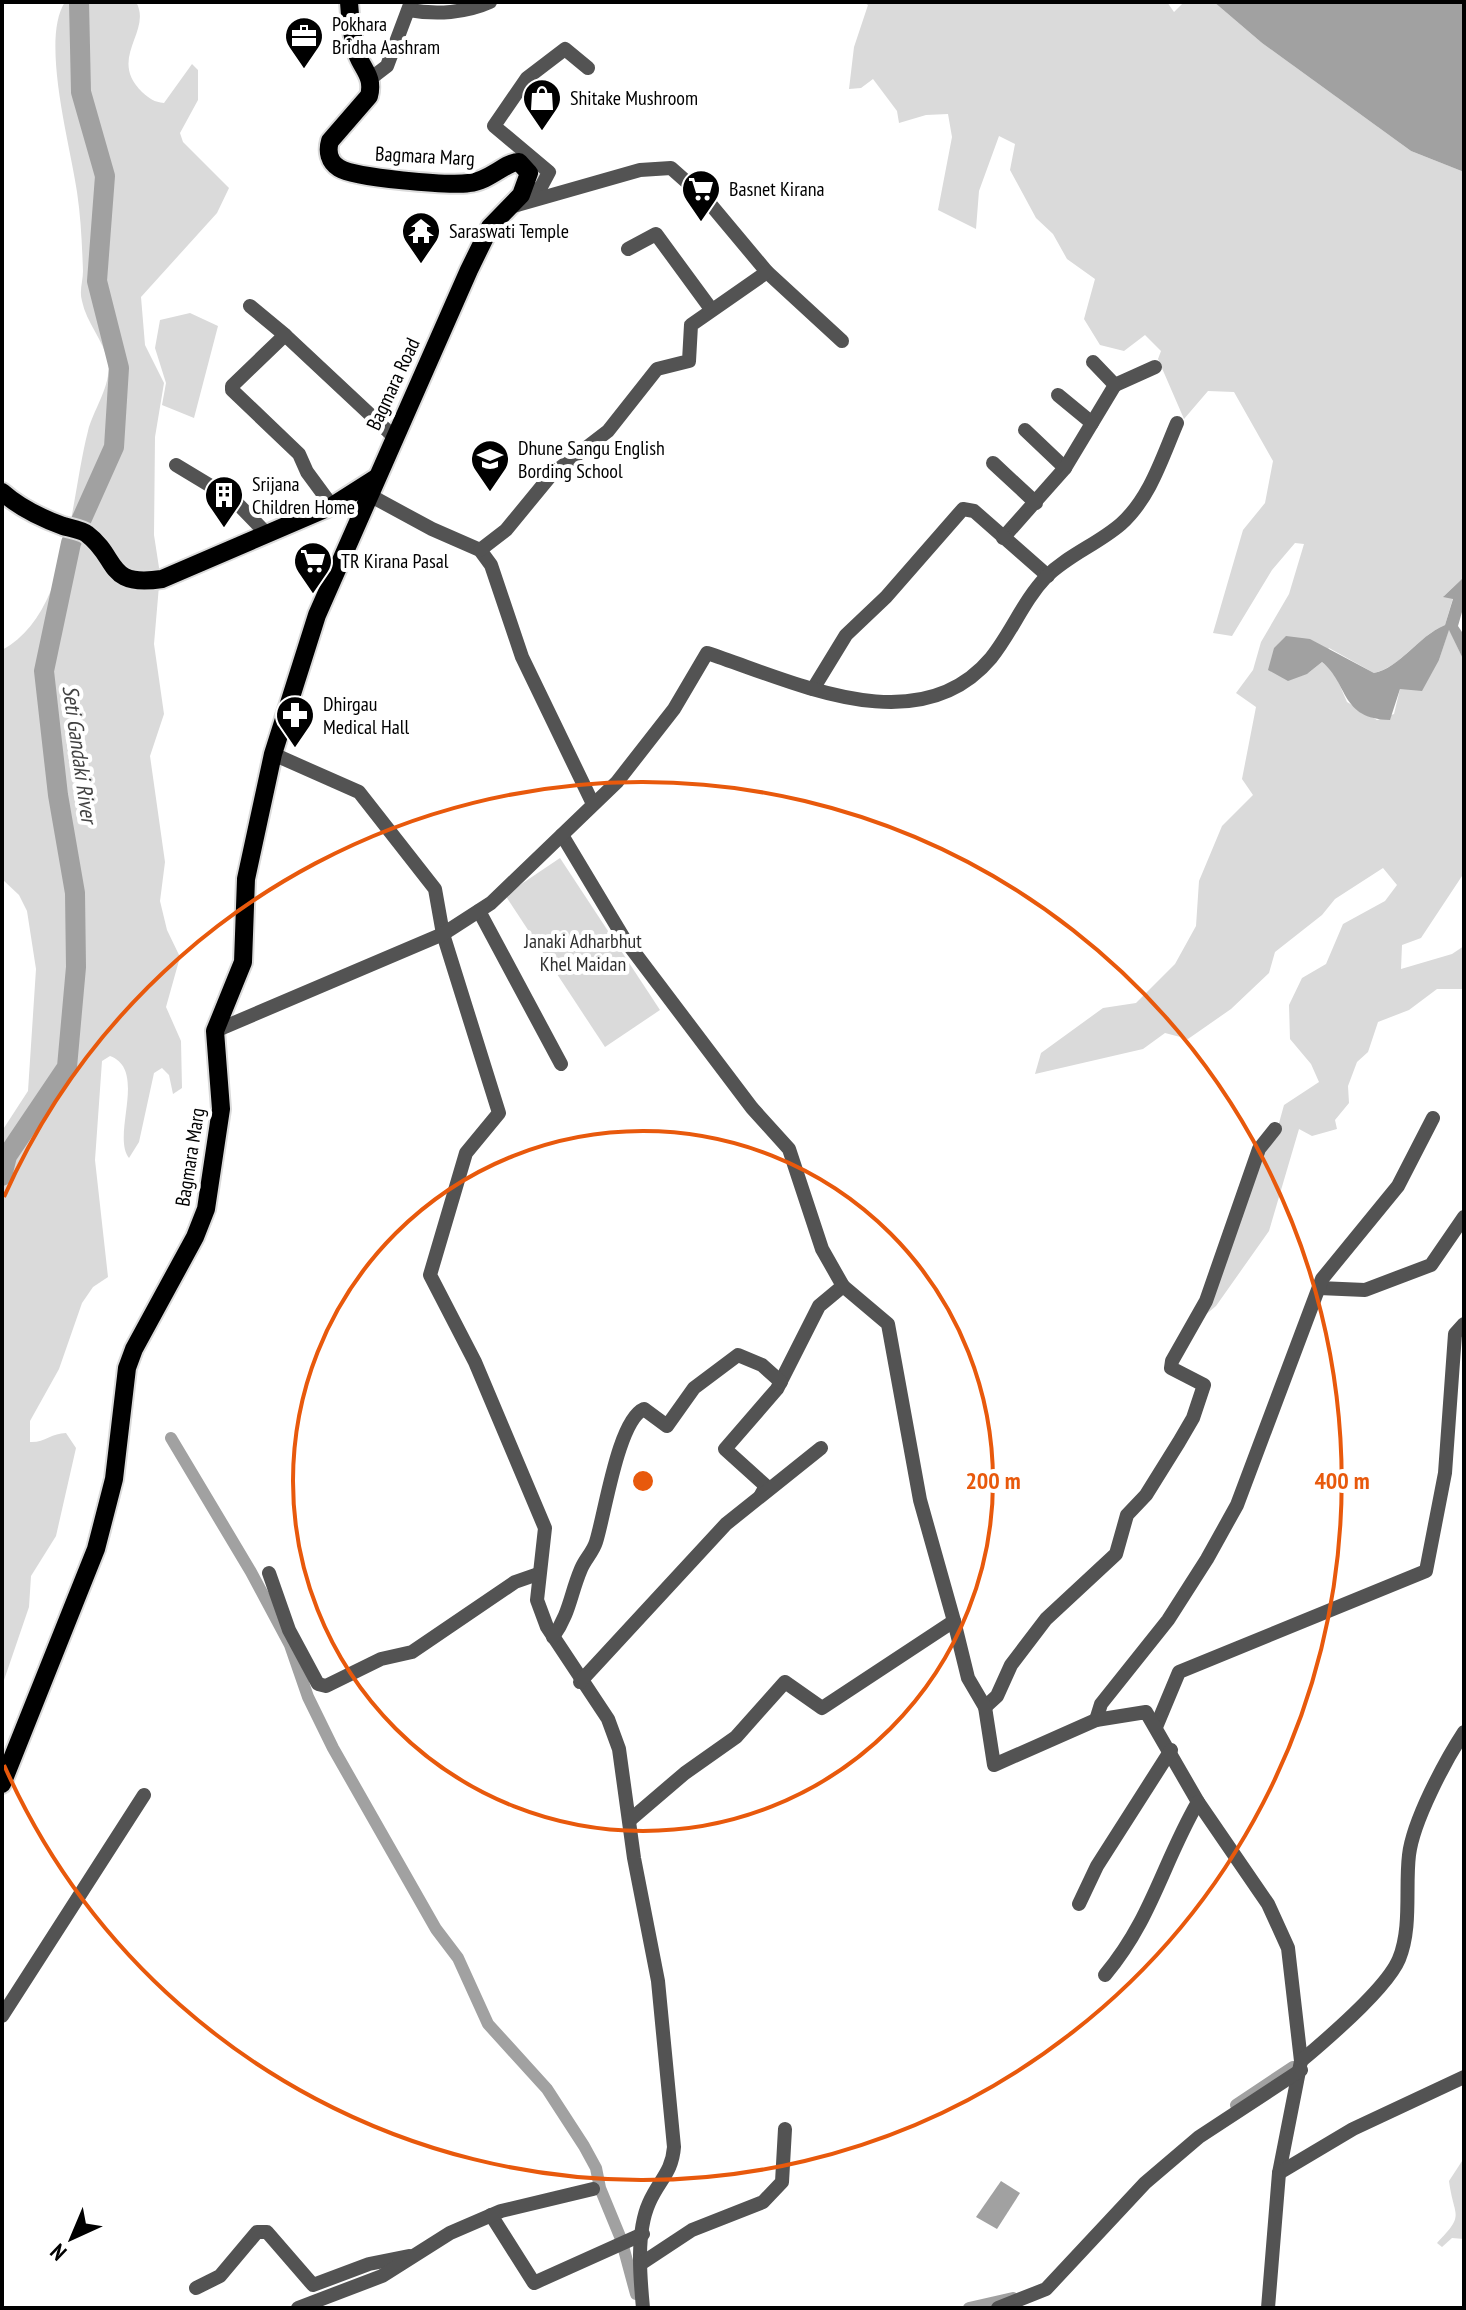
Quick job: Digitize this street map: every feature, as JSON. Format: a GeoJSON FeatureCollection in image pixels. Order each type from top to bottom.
{"type":"FeatureCollection","features":[{"type":"Feature","properties":{"kind":"main road"},"geometry":{"type":"LineString","coordinates":[[349,2],[350,23],[358,57],[370,79]]}},
{"type":"Feature","properties":{"kind":"main road","name":"Bagmara Marg"},"geometry":{"type":"LineString","coordinates":[[370,79],[369,96],[327,148],[339,168],[384,178],[466,184],[486,180],[512,162],[519,162],[529,173],[527,183],[510,207],[490,227],[452,309]]}},
{"type":"Feature","properties":{"kind":"main road","name":"Bagmara Road"},"geometry":{"type":"LineString","coordinates":[[374,487],[393,436],[452,309]]}},
{"type":"Feature","properties":{"kind":"main road"},"geometry":{"type":"LineString","coordinates":[[4,499],[38,516],[87,534],[111,567],[124,577],[144,582],[162,579],[374,487]]}},
{"type":"Feature","properties":{"kind":"main road","name":"Bagmara Marg"},"geometry":{"type":"LineString","coordinates":[[2,1784],[96,1549],[114,1479],[127,1368],[134,1349],[195,1237],[206,1209],[221,1109],[215,1031],[243,962],[246,879],[273,754],[317,615],[374,487]]}},
{"type":"Feature","properties":{"kind":"street"},"geometry":{"type":"LineString","coordinates":[[370,79],[387,66],[410,6],[429,14],[477,8],[490,2]]}},
{"type":"Feature","properties":{"kind":"street"},"geometry":{"type":"LineString","coordinates":[[510,207],[541,187],[549,172],[494,126],[527,78],[565,49],[588,68]]}},
{"type":"Feature","properties":{"kind":"street"},"geometry":{"type":"LineString","coordinates":[[510,207],[640,170],[671,168],[706,199],[767,272],[842,341]]}},
{"type":"Feature","properties":{"kind":"street"},"geometry":{"type":"LineString","coordinates":[[628,249],[656,234],[711,309]]}},
{"type":"Feature","properties":{"kind":"street"},"geometry":{"type":"LineString","coordinates":[[480,550],[506,530],[552,474],[608,431],[657,369],[689,361],[692,354],[688,330],[711,309],[767,272]]}},
{"type":"Feature","properties":{"kind":"street"},"geometry":{"type":"LineString","coordinates":[[250,306],[393,436]]}},
{"type":"Feature","properties":{"kind":"street"},"geometry":{"type":"LineString","coordinates":[[285,335],[232,386],[232,390],[299,454],[307,472],[332,506]]}},
{"type":"Feature","properties":{"kind":"street"},"geometry":{"type":"LineString","coordinates":[[1093,362],[1115,385]]}},
{"type":"Feature","properties":{"kind":"street"},"geometry":{"type":"LineString","coordinates":[[1003,538],[1065,468],[1115,385],[1155,367]]}},
{"type":"Feature","properties":{"kind":"street"},"geometry":{"type":"LineString","coordinates":[[1058,395],[1092,423]]}},
{"type":"Feature","properties":{"kind":"street"},"geometry":{"type":"LineString","coordinates":[[215,1031],[443,934],[479,911],[562,835],[647,746],[707,653],[776,680],[906,704],[957,688],[991,658],[1025,601],[1048,576],[1121,523],[1150,487],[1177,423]]}},
{"type":"Feature","properties":{"kind":"street"},"geometry":{"type":"LineString","coordinates":[[1025,430],[1065,468]]}},
{"type":"Feature","properties":{"kind":"street"},"geometry":{"type":"LineString","coordinates":[[993,463],[1036,503]]}},
{"type":"Feature","properties":{"kind":"street"},"geometry":{"type":"LineString","coordinates":[[176,465],[234,500],[266,533]]}},
{"type":"Feature","properties":{"kind":"street"},"geometry":{"type":"LineString","coordinates":[[374,487],[432,529],[480,550],[491,565],[522,657],[593,804]]}},
{"type":"Feature","properties":{"kind":"street"},"geometry":{"type":"LineString","coordinates":[[813,689],[846,635],[894,588],[963,509],[974,511],[1048,576]]}},
{"type":"Feature","properties":{"kind":"street"},"geometry":{"type":"LineString","coordinates":[[273,754],[359,792],[435,889],[443,934],[499,1113],[466,1153],[430,1275],[475,1362],[545,1528],[537,1600],[553,1637],[580,1682],[608,1719],[619,1749],[634,1858],[658,1981],[674,2147],[672,2166],[649,2203],[643,2234],[643,2308]]}},
{"type":"Feature","properties":{"kind":"street"},"geometry":{"type":"LineString","coordinates":[[562,835],[625,940],[752,1108],[789,1149],[822,1249],[843,1286],[888,1324],[920,1500],[968,1678],[985,1707],[994,1765],[1096,1720],[1146,1712],[1171,1750],[1198,1802],[1268,1904],[1288,1948],[1301,2066],[1279,2173],[1268,2308]]}},
{"type":"Feature","properties":{"kind":"street"},"geometry":{"type":"LineString","coordinates":[[479,911],[561,1064]]}},
{"type":"Feature","properties":{"kind":"street"},"geometry":{"type":"LineString","coordinates":[[1096,1720],[1101,1704],[1168,1620],[1237,1505],[1322,1279],[1398,1186],[1433,1118]]}},
{"type":"Feature","properties":{"kind":"street"},"geometry":{"type":"LineString","coordinates":[[985,1707],[997,1696],[1011,1665],[1046,1619],[1116,1554],[1127,1515],[1146,1495],[1193,1418],[1204,1385],[1171,1368],[1172,1361],[1206,1301],[1259,1149],[1275,1129]]}},
{"type":"Feature","properties":{"kind":"street"},"geometry":{"type":"LineString","coordinates":[[1319,1288],[1365,1290],[1431,1265],[1464,1217]]}},
{"type":"Feature","properties":{"kind":"street"},"geometry":{"type":"LineString","coordinates":[[761,1495],[766,1486],[725,1449],[781,1382],[819,1306],[843,1286]]}},
{"type":"Feature","properties":{"kind":"street"},"geometry":{"type":"LineString","coordinates":[[1156,1727],[1179,1672],[1426,1571],[1445,1473],[1455,1334],[1464,1324]]}},
{"type":"Feature","properties":{"kind":"street"},"geometry":{"type":"LineString","coordinates":[[553,1637],[567,1618],[581,1567],[595,1546],[623,1441],[637,1412],[644,1409],[667,1426],[694,1388],[738,1355],[762,1365],[781,1382]]}},
{"type":"Feature","properties":{"kind":"street"},"geometry":{"type":"LineString","coordinates":[[580,1682],[692,1558],[761,1495],[821,1448]]}},
{"type":"Feature","properties":{"kind":"street"},"geometry":{"type":"LineString","coordinates":[[269,1573],[289,1630],[318,1684],[326,1686],[381,1659],[412,1652],[515,1582],[538,1574]]}},
{"type":"Feature","properties":{"kind":"street"},"geometry":{"type":"LineString","coordinates":[[630,1820],[685,1773],[736,1737],[785,1682],[822,1708],[834,1704],[954,1621]]}},
{"type":"Feature","properties":{"kind":"street"},"geometry":{"type":"LineString","coordinates":[[998,2308],[1046,2289],[1155,2174],[1199,2137],[1301,2066],[1346,2023],[1399,1960],[1406,1924],[1409,1852],[1444,1763],[1464,1732]]}},
{"type":"Feature","properties":{"kind":"street"},"geometry":{"type":"LineString","coordinates":[[1079,1904],[1097,1866],[1171,1750]]}},
{"type":"Feature","properties":{"kind":"street"},"geometry":{"type":"LineString","coordinates":[[2,2016],[144,1795]]}},
{"type":"Feature","properties":{"kind":"street"},"geometry":{"type":"LineString","coordinates":[[1105,1975],[1130,1945],[1198,1802]]}},
{"type":"Feature","properties":{"kind":"street"},"geometry":{"type":"LineString","coordinates":[[1279,2173],[1353,2129],[1464,2077]]}},
{"type":"Feature","properties":{"kind":"street"},"geometry":{"type":"LineString","coordinates":[[642,2263],[692,2230],[763,2202],[782,2182],[785,2129]]}},
{"type":"Feature","properties":{"kind":"street"},"geometry":{"type":"LineString","coordinates":[[298,2308],[382,2276],[450,2233],[491,2215],[593,2189]]}},
{"type":"Feature","properties":{"kind":"street"},"geometry":{"type":"LineString","coordinates":[[491,2215],[534,2283],[643,2234]]}},
{"type":"Feature","properties":{"kind":"street"},"geometry":{"type":"LineString","coordinates":[[196,2288],[220,2276],[257,2232],[267,2232],[313,2285],[392,2257],[413,2256]]}},
{"type":"Feature","properties":{"kind":"street"},"geometry":{"type":"LineString","coordinates":[[1037,2293],[1043,2308]]}},
{"type":"Feature","properties":{"kind":"green space"},"geometry":{"type":"Polygon","coordinates":[[[65,2],[136,2],[140,13],[139,24],[129,56],[129,68],[132,80],[152,100],[164,103],[192,64],[198,70],[198,100],[180,133],[183,142],[229,188],[217,213],[141,297],[145,345],[164,383],[155,437],[154,535],[160,574],[154,644],[164,714],[150,756],[165,862],[160,901],[167,930],[180,957],[166,1007],[181,1041],[182,1088],[173,1094],[169,1075],[162,1068],[154,1073],[139,1142],[129,1158],[124,1134],[128,1088],[126,1075],[121,1063],[110,1056],[102,1061],[95,1160],[108,1277],[93,1287],[82,1303],[59,1369],[30,1421],[30,1442],[66,1433],[76,1448],[56,1536],[31,1576],[29,1607],[2,1686],[2,1131],[28,1091],[36,969],[27,911],[19,895],[2,879],[2,650],[24,633],[41,610],[54,582],[64,552],[90,423],[105,388],[108,371],[106,354],[81,297],[83,271],[79,212],[56,67],[58,19],[65,2]]]}},
{"type":"Feature","properties":{"kind":"green space"},"geometry":{"type":"Polygon","coordinates":[[[863,2],[1167,2],[1174,12],[1184,2],[1214,2],[1262,43],[1411,151],[1464,172],[1464,577],[1444,596],[1453,598],[1445,625],[1393,665],[1374,673],[1329,648],[1307,674],[1322,662],[1334,672],[1347,702],[1377,720],[1394,714],[1400,689],[1439,660],[1449,629],[1464,661],[1464,873],[1421,938],[1402,945],[1401,969],[1452,954],[1464,946],[1464,989],[1437,989],[1409,1010],[1378,1022],[1368,1052],[1357,1062],[1348,1086],[1349,1103],[1335,1120],[1337,1129],[1312,1136],[1299,1129],[1269,1231],[1216,1306],[1197,1322],[1261,1152],[1276,1134],[1284,1105],[1319,1082],[1311,1064],[1290,1039],[1289,1005],[1302,978],[1326,964],[1343,924],[1385,901],[1397,885],[1383,868],[1335,899],[1322,915],[1275,952],[1269,973],[1231,1009],[1188,1039],[1165,1033],[1143,1049],[1035,1074],[1041,1053],[1103,1008],[1136,1003],[1175,964],[1196,926],[1199,881],[1222,826],[1253,795],[1242,779],[1256,707],[1236,693],[1253,670],[1261,642],[1289,594],[1304,544],[1295,543],[1272,570],[1232,636],[1213,633],[1243,530],[1265,503],[1273,461],[1234,392],[1208,391],[1184,419],[1158,359],[1161,351],[1145,335],[1124,351],[1100,345],[1084,319],[1095,279],[1067,259],[1053,234],[1036,218],[1010,170],[1015,144],[999,136],[979,191],[976,229],[938,210],[952,137],[948,114],[926,115],[899,123],[897,111],[873,79],[861,88],[849,89],[854,47],[868,5],[863,2]]]}},
{"type":"Feature","properties":{"kind":"green space"},"geometry":{"type":"Polygon","coordinates":[[[190,313],[218,326],[194,418],[162,405],[166,383],[155,348],[160,320],[190,313]]]}},
{"type":"Feature","properties":{"kind":"green space","name":"Janaki Adharbhut Khel Maidan"},"geometry":{"type":"Polygon","coordinates":[[[560,858],[660,1010],[605,1047],[505,895],[560,858]]]}},
{"type":"Feature","properties":{"kind":"green space"},"geometry":{"type":"Polygon","coordinates":[[[1464,2158],[1464,2239],[1452,2238],[1442,2247],[1437,2243],[1452,2226],[1456,2215],[1449,2181],[1464,2158]]]}},
{"type":"Feature","properties":{"kind":"shaded area"},"geometry":{"type":"Polygon","coordinates":[[[1214,2],[1464,2],[1464,172],[1411,151],[1262,43],[1214,2]]]}},
{"type":"Feature","properties":{"kind":"shaded area"},"geometry":{"type":"Polygon","coordinates":[[[1464,577],[1464,605],[1458,626],[1464,635],[1464,661],[1449,630],[1439,660],[1422,691],[1400,689],[1390,720],[1362,714],[1347,699],[1331,671],[1322,662],[1307,674],[1288,681],[1268,670],[1274,648],[1286,636],[1310,639],[1374,673],[1383,670],[1445,625],[1453,599],[1443,597],[1464,577]]]}},
{"type":"Feature","properties":{"kind":"shaded area"},"geometry":{"type":"Polygon","coordinates":[[[1001,2181],[1020,2193],[997,2229],[976,2217],[1001,2181]]]}},
{"type":"Feature","properties":{"kind":"waterway","name":"Seti Gandaki River"},"geometry":{"type":"LineString","coordinates":[[2,1176],[7,1156],[67,1067],[76,967],[75,893],[58,795],[44,671],[71,543],[114,447],[119,368],[97,281],[105,176],[81,92],[79,2]]}},
{"type":"Feature","properties":{"kind":"waterway"},"geometry":{"type":"LineString","coordinates":[[171,1438],[251,1572],[290,1645],[308,1697],[333,1748],[436,1929],[458,1958],[488,2024],[547,2089],[584,2146],[596,2168],[600,2188],[621,2239]]}},
{"type":"Feature","properties":{"kind":"waterway"},"geometry":{"type":"LineString","coordinates":[[1236,2105],[1293,2067]]}},
{"type":"Feature","properties":{"kind":"waterway"},"geometry":{"type":"LineString","coordinates":[[623,2246],[636,2294]]}},
{"type":"Feature","properties":{"kind":"waterway"},"geometry":{"type":"LineString","coordinates":[[969,2308],[1013,2298]]}},
{"type":"Feature","properties":{"kind":"place","name":"Pokhara Bridha Aashram"},"geometry":{"type":"Point","coordinates":[304,70]}},
{"type":"Feature","properties":{"kind":"place","name":"Shitake Mushroom"},"geometry":{"type":"Point","coordinates":[542,132]}},
{"type":"Feature","properties":{"kind":"place","name":"Basnet Kirana"},"geometry":{"type":"Point","coordinates":[701,223]}},
{"type":"Feature","properties":{"kind":"place","name":"Saraswati Temple"},"geometry":{"type":"Point","coordinates":[421,265]}},
{"type":"Feature","properties":{"kind":"place","name":"Dhune Sangu English Bording School"},"geometry":{"type":"Point","coordinates":[490,493]}},
{"type":"Feature","properties":{"kind":"place","name":"Srijana Children Home"},"geometry":{"type":"Point","coordinates":[224,529]}},
{"type":"Feature","properties":{"kind":"place","name":"TR Kirana Pasal"},"geometry":{"type":"Point","coordinates":[313,595]}},
{"type":"Feature","properties":{"kind":"place","name":"Dhirgau Medical Hall"},"geometry":{"type":"Point","coordinates":[295,749]}}]}
